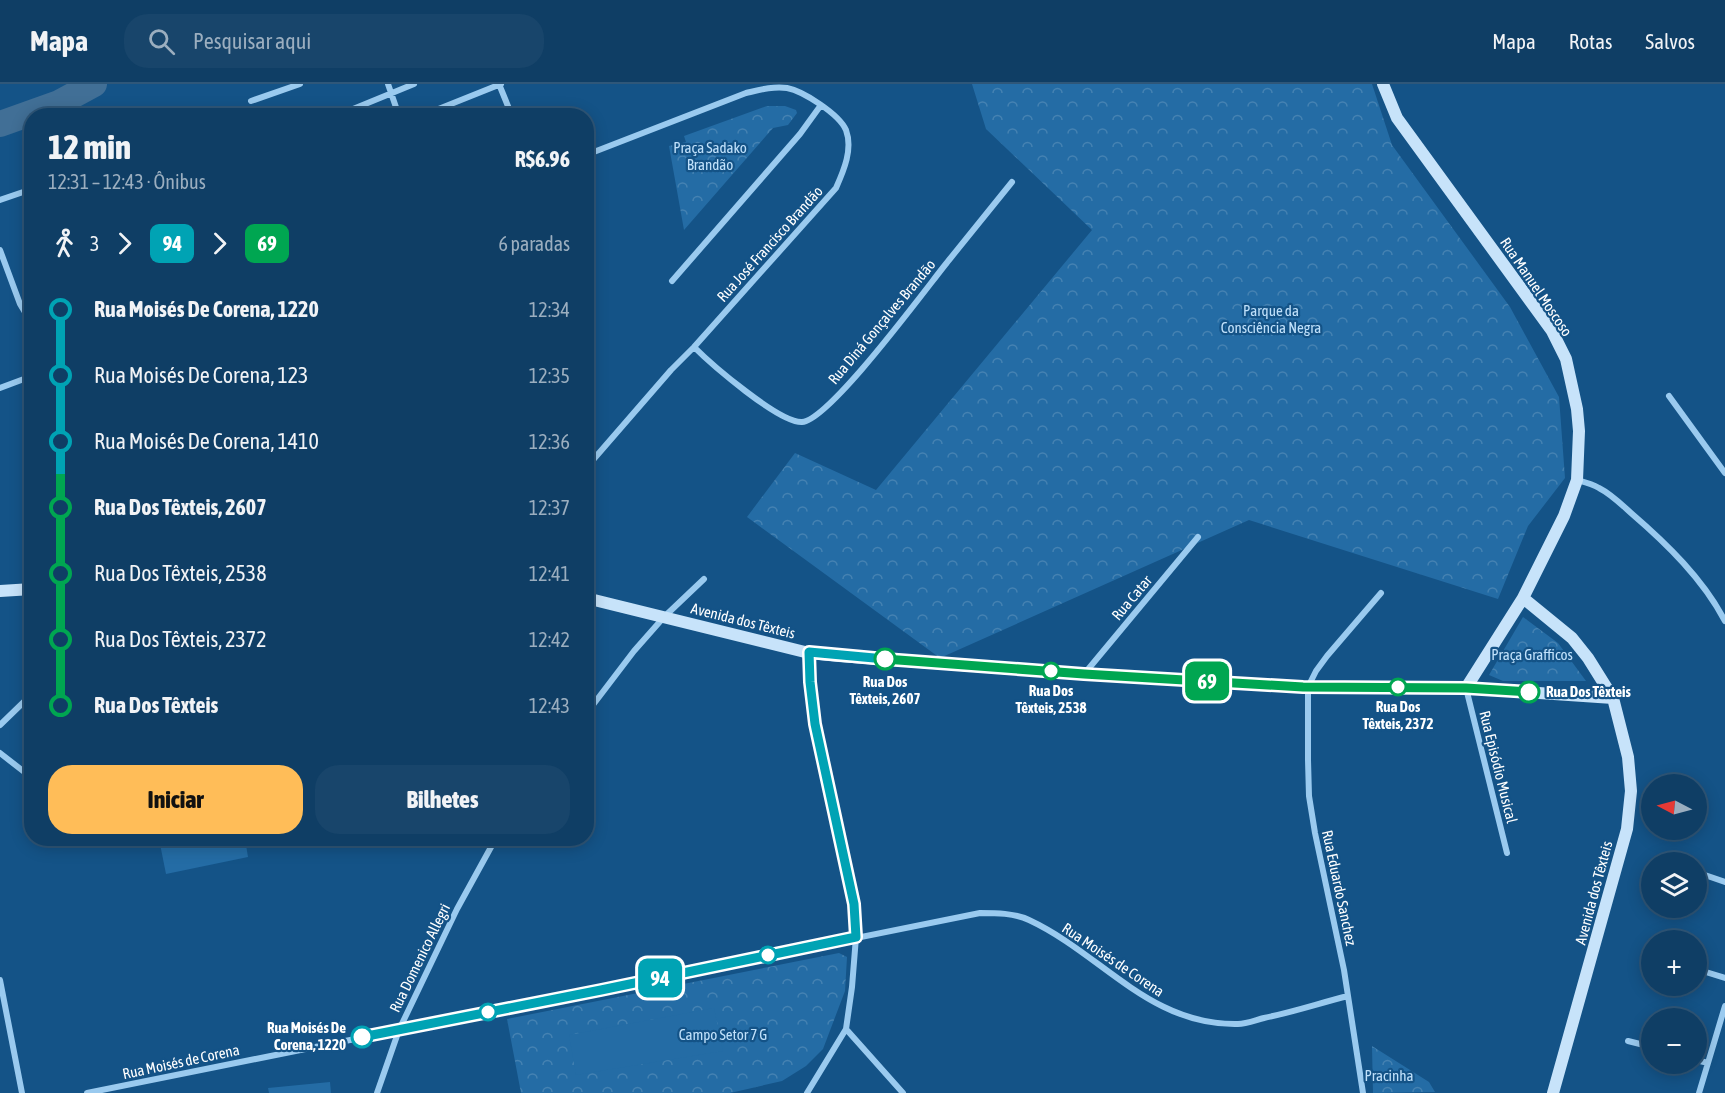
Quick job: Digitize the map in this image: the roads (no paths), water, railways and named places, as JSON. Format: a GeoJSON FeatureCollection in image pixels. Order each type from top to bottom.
{"type":"FeatureCollection","features":[{"type":"Feature","properties":{"kind":"street"},"geometry":{"type":"LineString","coordinates":[[251,101],[300,84]]}},
{"type":"Feature","properties":{"kind":"street"},"geometry":{"type":"LineString","coordinates":[[388,84],[396,108]]}},
{"type":"Feature","properties":{"kind":"street"},"geometry":{"type":"LineString","coordinates":[[355,108],[414,84]]}},
{"type":"Feature","properties":{"kind":"street"},"geometry":{"type":"LineString","coordinates":[[441,108],[500,84],[509,108]]}},
{"type":"Feature","properties":{"kind":"street","name":"Rua Manuel Moscoso"},"geometry":{"type":"LineString","coordinates":[[1383,84],[1397,118],[1552,331],[1566,359],[1577,409],[1579,430],[1577,480],[1564,516],[1523,598],[1466,688]]}},
{"type":"Feature","properties":{"kind":"street","name":"Rua José Francisco Brandão"},"geometry":{"type":"LineString","coordinates":[[594,152],[746,93],[769,87],[787,88],[804,94],[821,105],[846,129],[848,147],[846,163],[836,188],[594,459]]}},
{"type":"Feature","properties":{"kind":"street"},"geometry":{"type":"LineString","coordinates":[[672,281],[800,134],[821,105]]}},
{"type":"Feature","properties":{"kind":"street","name":"Rua Diná Gonçalves Brandão"},"geometry":{"type":"LineString","coordinates":[[694,347],[756,399],[789,418],[802,422],[817,415],[873,356],[1012,182]]}},
{"type":"Feature","properties":{"kind":"street"},"geometry":{"type":"LineString","coordinates":[[0,200],[24,192]]}},
{"type":"Feature","properties":{"kind":"street"},"geometry":{"type":"LineString","coordinates":[[0,253],[24,311]]}},
{"type":"Feature","properties":{"kind":"street"},"geometry":{"type":"LineString","coordinates":[[0,388],[24,379]]}},
{"type":"Feature","properties":{"kind":"street"},"geometry":{"type":"LineString","coordinates":[[1669,396],[1725,473]]}},
{"type":"Feature","properties":{"kind":"street"},"geometry":{"type":"LineString","coordinates":[[1577,480],[1596,486],[1607,493],[1654,533],[1695,577],[1725,621]]}},
{"type":"Feature","properties":{"kind":"street","name":"Rua Catar"},"geometry":{"type":"LineString","coordinates":[[1084,674],[1198,537]]}},
{"type":"Feature","properties":{"kind":"street"},"geometry":{"type":"LineString","coordinates":[[594,704],[634,651],[664,617],[704,579]]}},
{"type":"Feature","properties":{"kind":"street"},"geometry":{"type":"LineString","coordinates":[[0,591],[24,590]]}},
{"type":"Feature","properties":{"kind":"street"},"geometry":{"type":"LineString","coordinates":[[1308,687],[1327,656],[1381,593]]}},
{"type":"Feature","properties":{"kind":"street","name":"Avenida dos Têxteis"},"geometry":{"type":"LineString","coordinates":[[1523,598],[1572,638],[1588,658],[1613,698],[1628,757],[1631,791],[1627,829],[1553,1093]]}},
{"type":"Feature","properties":{"kind":"street","name":"Avenida dos Têxteis"},"geometry":{"type":"LineString","coordinates":[[594,600],[809,652],[1084,674],[1308,687],[1466,688],[1613,698]]}},
{"type":"Feature","properties":{"kind":"street"},"geometry":{"type":"LineString","coordinates":[[807,1093],[846,1029],[856,937],[854,904],[815,724],[809,652]]}},
{"type":"Feature","properties":{"kind":"street","name":"Rua Eduardo Sanchez"},"geometry":{"type":"LineString","coordinates":[[1308,687],[1309,796],[1344,970],[1363,1093]]}},
{"type":"Feature","properties":{"kind":"street","name":"Rua Episódio Musical"},"geometry":{"type":"LineString","coordinates":[[1466,688],[1507,853]]}},
{"type":"Feature","properties":{"kind":"street"},"geometry":{"type":"LineString","coordinates":[[0,725],[24,701]]}},
{"type":"Feature","properties":{"kind":"street"},"geometry":{"type":"LineString","coordinates":[[0,753],[24,772]]}},
{"type":"Feature","properties":{"kind":"street","name":"Rua Domenico Allegri"},"geometry":{"type":"LineString","coordinates":[[377,1093],[399,1030],[457,909],[492,846]]}},
{"type":"Feature","properties":{"kind":"street"},"geometry":{"type":"LineString","coordinates":[[1707,876],[1725,882]]}},
{"type":"Feature","properties":{"kind":"street","name":"Rua Moisés de Corena"},"geometry":{"type":"LineString","coordinates":[[87,1093],[980,913],[1005,914],[1027,919],[1074,945],[1161,1007],[1191,1019],[1240,1024],[1348,996]]}},
{"type":"Feature","properties":{"kind":"street"},"geometry":{"type":"LineString","coordinates":[[1707,972],[1725,978]]}},
{"type":"Feature","properties":{"kind":"street"},"geometry":{"type":"LineString","coordinates":[[0,980],[22,1093]]}},
{"type":"Feature","properties":{"kind":"street"},"geometry":{"type":"LineString","coordinates":[[1699,1093],[1725,1006]]}},
{"type":"Feature","properties":{"kind":"street"},"geometry":{"type":"LineString","coordinates":[[846,1029],[903,1093]]}},
{"type":"Feature","properties":{"kind":"street"},"geometry":{"type":"LineString","coordinates":[[1628,1041],[1641,1044]]}},
{"type":"Feature","properties":{"kind":"waterway"},"geometry":{"type":"LineString","coordinates":[[45,108],[94,84]]}},
{"type":"Feature","properties":{"kind":"waterway"},"geometry":{"type":"LineString","coordinates":[[0,124],[24,115]]}},
{"type":"Feature","properties":{"kind":"place","name":"Rua Dos Têxteis, 2607"},"geometry":{"type":"Point","coordinates":[885,659]}},
{"type":"Feature","properties":{"kind":"place","name":"Rua Dos Têxteis, 2538"},"geometry":{"type":"Point","coordinates":[1051,671]}},
{"type":"Feature","properties":{"kind":"place","name":"Rua Dos Têxteis, 2372"},"geometry":{"type":"Point","coordinates":[1398,687]}},
{"type":"Feature","properties":{"kind":"place","name":"Rua Dos Têxteis"},"geometry":{"type":"Point","coordinates":[1529,692]}},
{"type":"Feature","properties":{"kind":"place","name":"Rua Moisés De Corena, 1220"},"geometry":{"type":"Point","coordinates":[362,1037]}},
{"type":"Feature","properties":{"kind":"park label","name":"Praça Sadako Brandão"},"geometry":{"type":"Point","coordinates":[710,156]}},
{"type":"Feature","properties":{"kind":"park label","name":"Parque da Consciência Negra"},"geometry":{"type":"Point","coordinates":[1271,320]}},
{"type":"Feature","properties":{"kind":"park label","name":"Praça Grafficos"},"geometry":{"type":"Point","coordinates":[1532,655]}},
{"type":"Feature","properties":{"kind":"park label","name":"Campo Setor 7 G"},"geometry":{"type":"Point","coordinates":[723,1035]}},
{"type":"Feature","properties":{"kind":"park label","name":"Pracinha"},"geometry":{"type":"Point","coordinates":[1389,1076]}}]}
